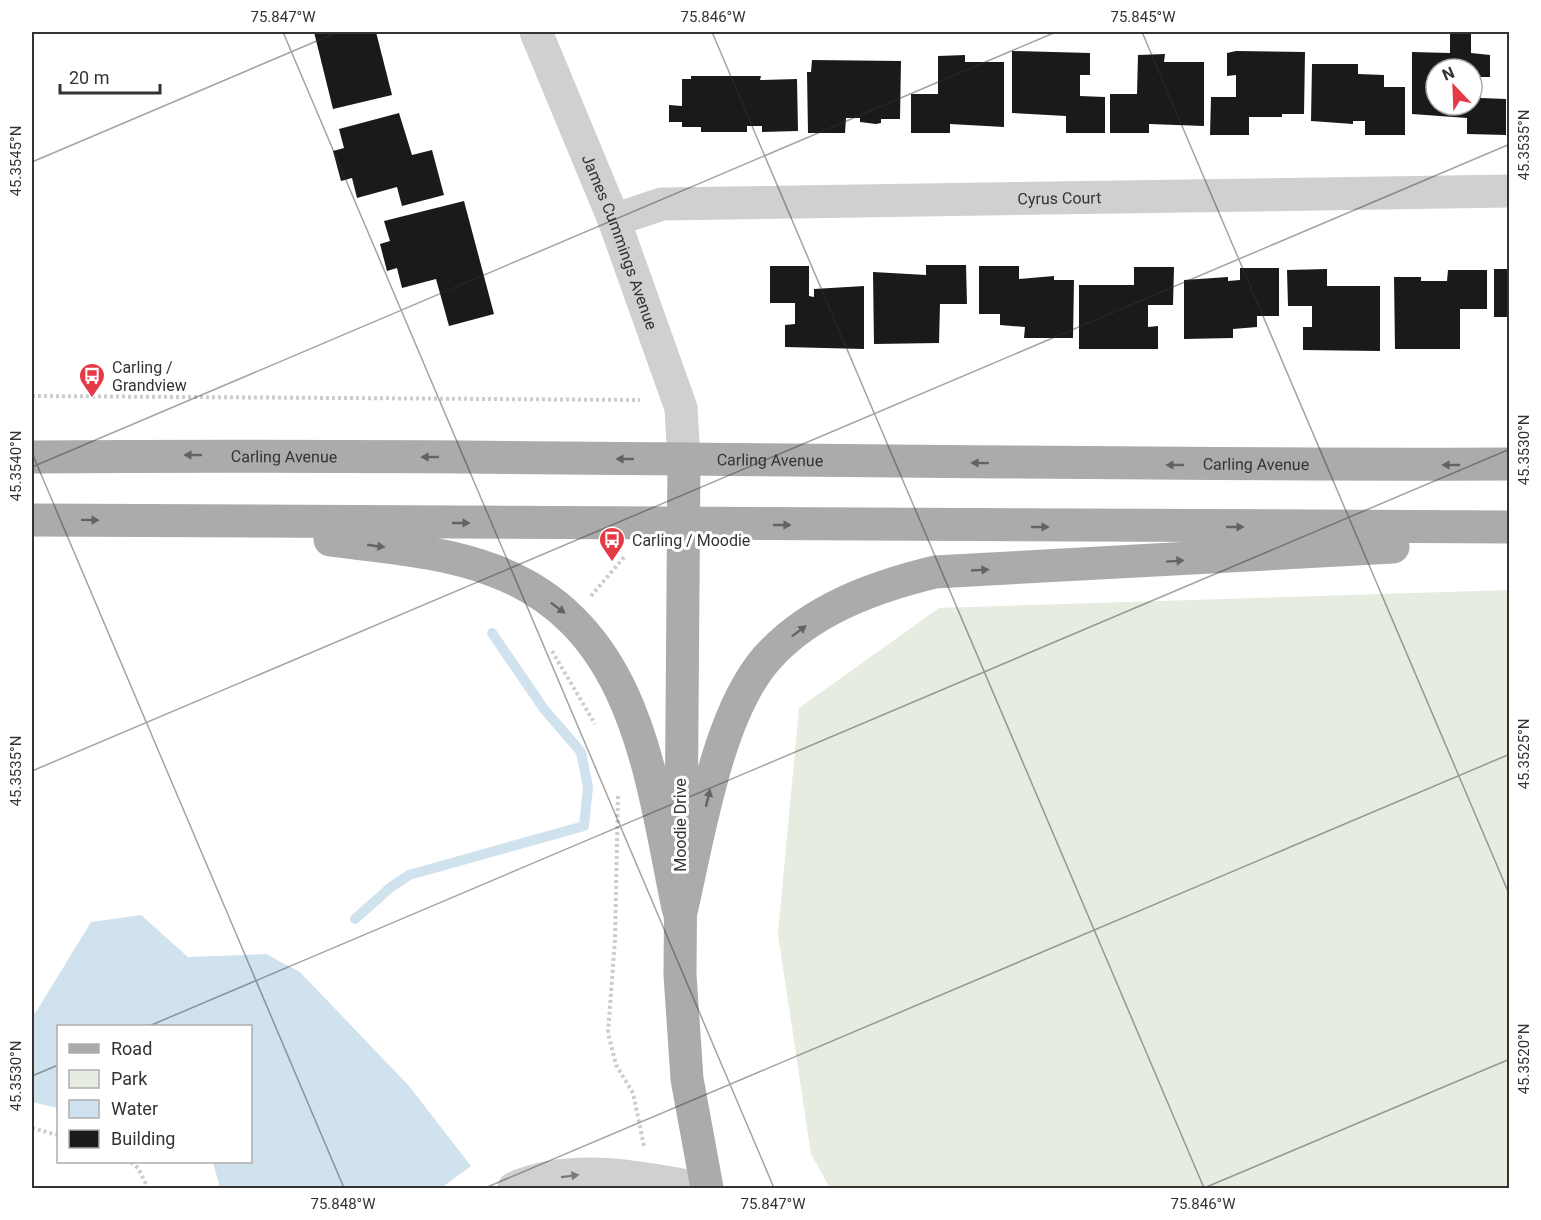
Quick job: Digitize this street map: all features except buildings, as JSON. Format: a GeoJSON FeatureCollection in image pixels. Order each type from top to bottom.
{"type":"FeatureCollection","features":[{"type":"Feature","properties":{"kind":"main road","name":"Carling Avenue"},"geometry":{"type":"LineString","coordinates":[[32,457],[684,459],[1088,465],[1509,464]]}},
{"type":"Feature","properties":{"kind":"main road","name":"Moodie Drive"},"geometry":{"type":"LineString","coordinates":[[684,459],[680,916],[682,1034],[687,1078],[707,1188]]}},
{"type":"Feature","properties":{"kind":"main road"},"geometry":{"type":"LineString","coordinates":[[32,520],[682,525],[1509,527]]}},
{"type":"Feature","properties":{"kind":"main road"},"geometry":{"type":"LineString","coordinates":[[172,521],[432,554],[495,571],[558,607],[572,618],[611,668],[631,708],[655,798],[680,916]]}},
{"type":"Feature","properties":{"kind":"main road"},"geometry":{"type":"LineString","coordinates":[[680,916],[719,758],[728,728],[747,687],[767,658],[798,631],[866,591],[935,572],[1158,562],[1509,540]]}},
{"type":"Feature","properties":{"kind":"street","name":"James Cummings Avenue"},"geometry":{"type":"LineString","coordinates":[[536,32],[614,220],[681,408],[684,459]]}},
{"type":"Feature","properties":{"kind":"street","name":"Cyrus Court"},"geometry":{"type":"LineString","coordinates":[[614,220],[662,204],[1509,191]]}},
{"type":"Feature","properties":{"kind":"street"},"geometry":{"type":"LineString","coordinates":[[514,1188],[531,1181],[588,1174],[651,1180],[698,1188]]}},
{"type":"Feature","properties":{"kind":"path"},"geometry":{"type":"LineString","coordinates":[[32,396],[640,400]]}},
{"type":"Feature","properties":{"kind":"path"},"geometry":{"type":"LineString","coordinates":[[589,598],[626,556]]}},
{"type":"Feature","properties":{"kind":"path"},"geometry":{"type":"LineString","coordinates":[[553,642],[552,651],[556,661],[597,726]]}},
{"type":"Feature","properties":{"kind":"path"},"geometry":{"type":"LineString","coordinates":[[617,789],[615,939],[608,1033],[616,1065],[633,1093],[651,1180]]}},
{"type":"Feature","properties":{"kind":"path"},"geometry":{"type":"LineString","coordinates":[[32,1128],[57,1136]]}},
{"type":"Feature","properties":{"kind":"path"},"geometry":{"type":"LineString","coordinates":[[133,1163],[148,1188]]}},
{"type":"Feature","properties":{"kind":"green space"},"geometry":{"type":"Polygon","coordinates":[[[1509,590],[1509,1188],[830,1188],[811,1154],[778,934],[799,708],[939,608],[1509,590]]]}},
{"type":"Feature","properties":{"kind":"water"},"geometry":{"type":"Polygon","coordinates":[[[141,915],[188,957],[266,954],[300,972],[409,1086],[471,1166],[441,1188],[220,1188],[213,1163],[252,1163],[252,1025],[57,1025],[57,1108],[32,1102],[32,1013],[36,1012],[91,922],[141,915]]]}},
{"type":"Feature","properties":{"kind":"waterway"},"geometry":{"type":"LineString","coordinates":[[355,919],[391,887],[409,875],[584,826],[588,787],[581,752],[544,709],[492,633]]}},
{"type":"Feature","properties":{"kind":"place","name":"Carling / Grandview"},"geometry":{"type":"Point","coordinates":[92,399]}},
{"type":"Feature","properties":{"kind":"place","name":"Carling / Moodie"},"geometry":{"type":"Point","coordinates":[612,563]}}]}
